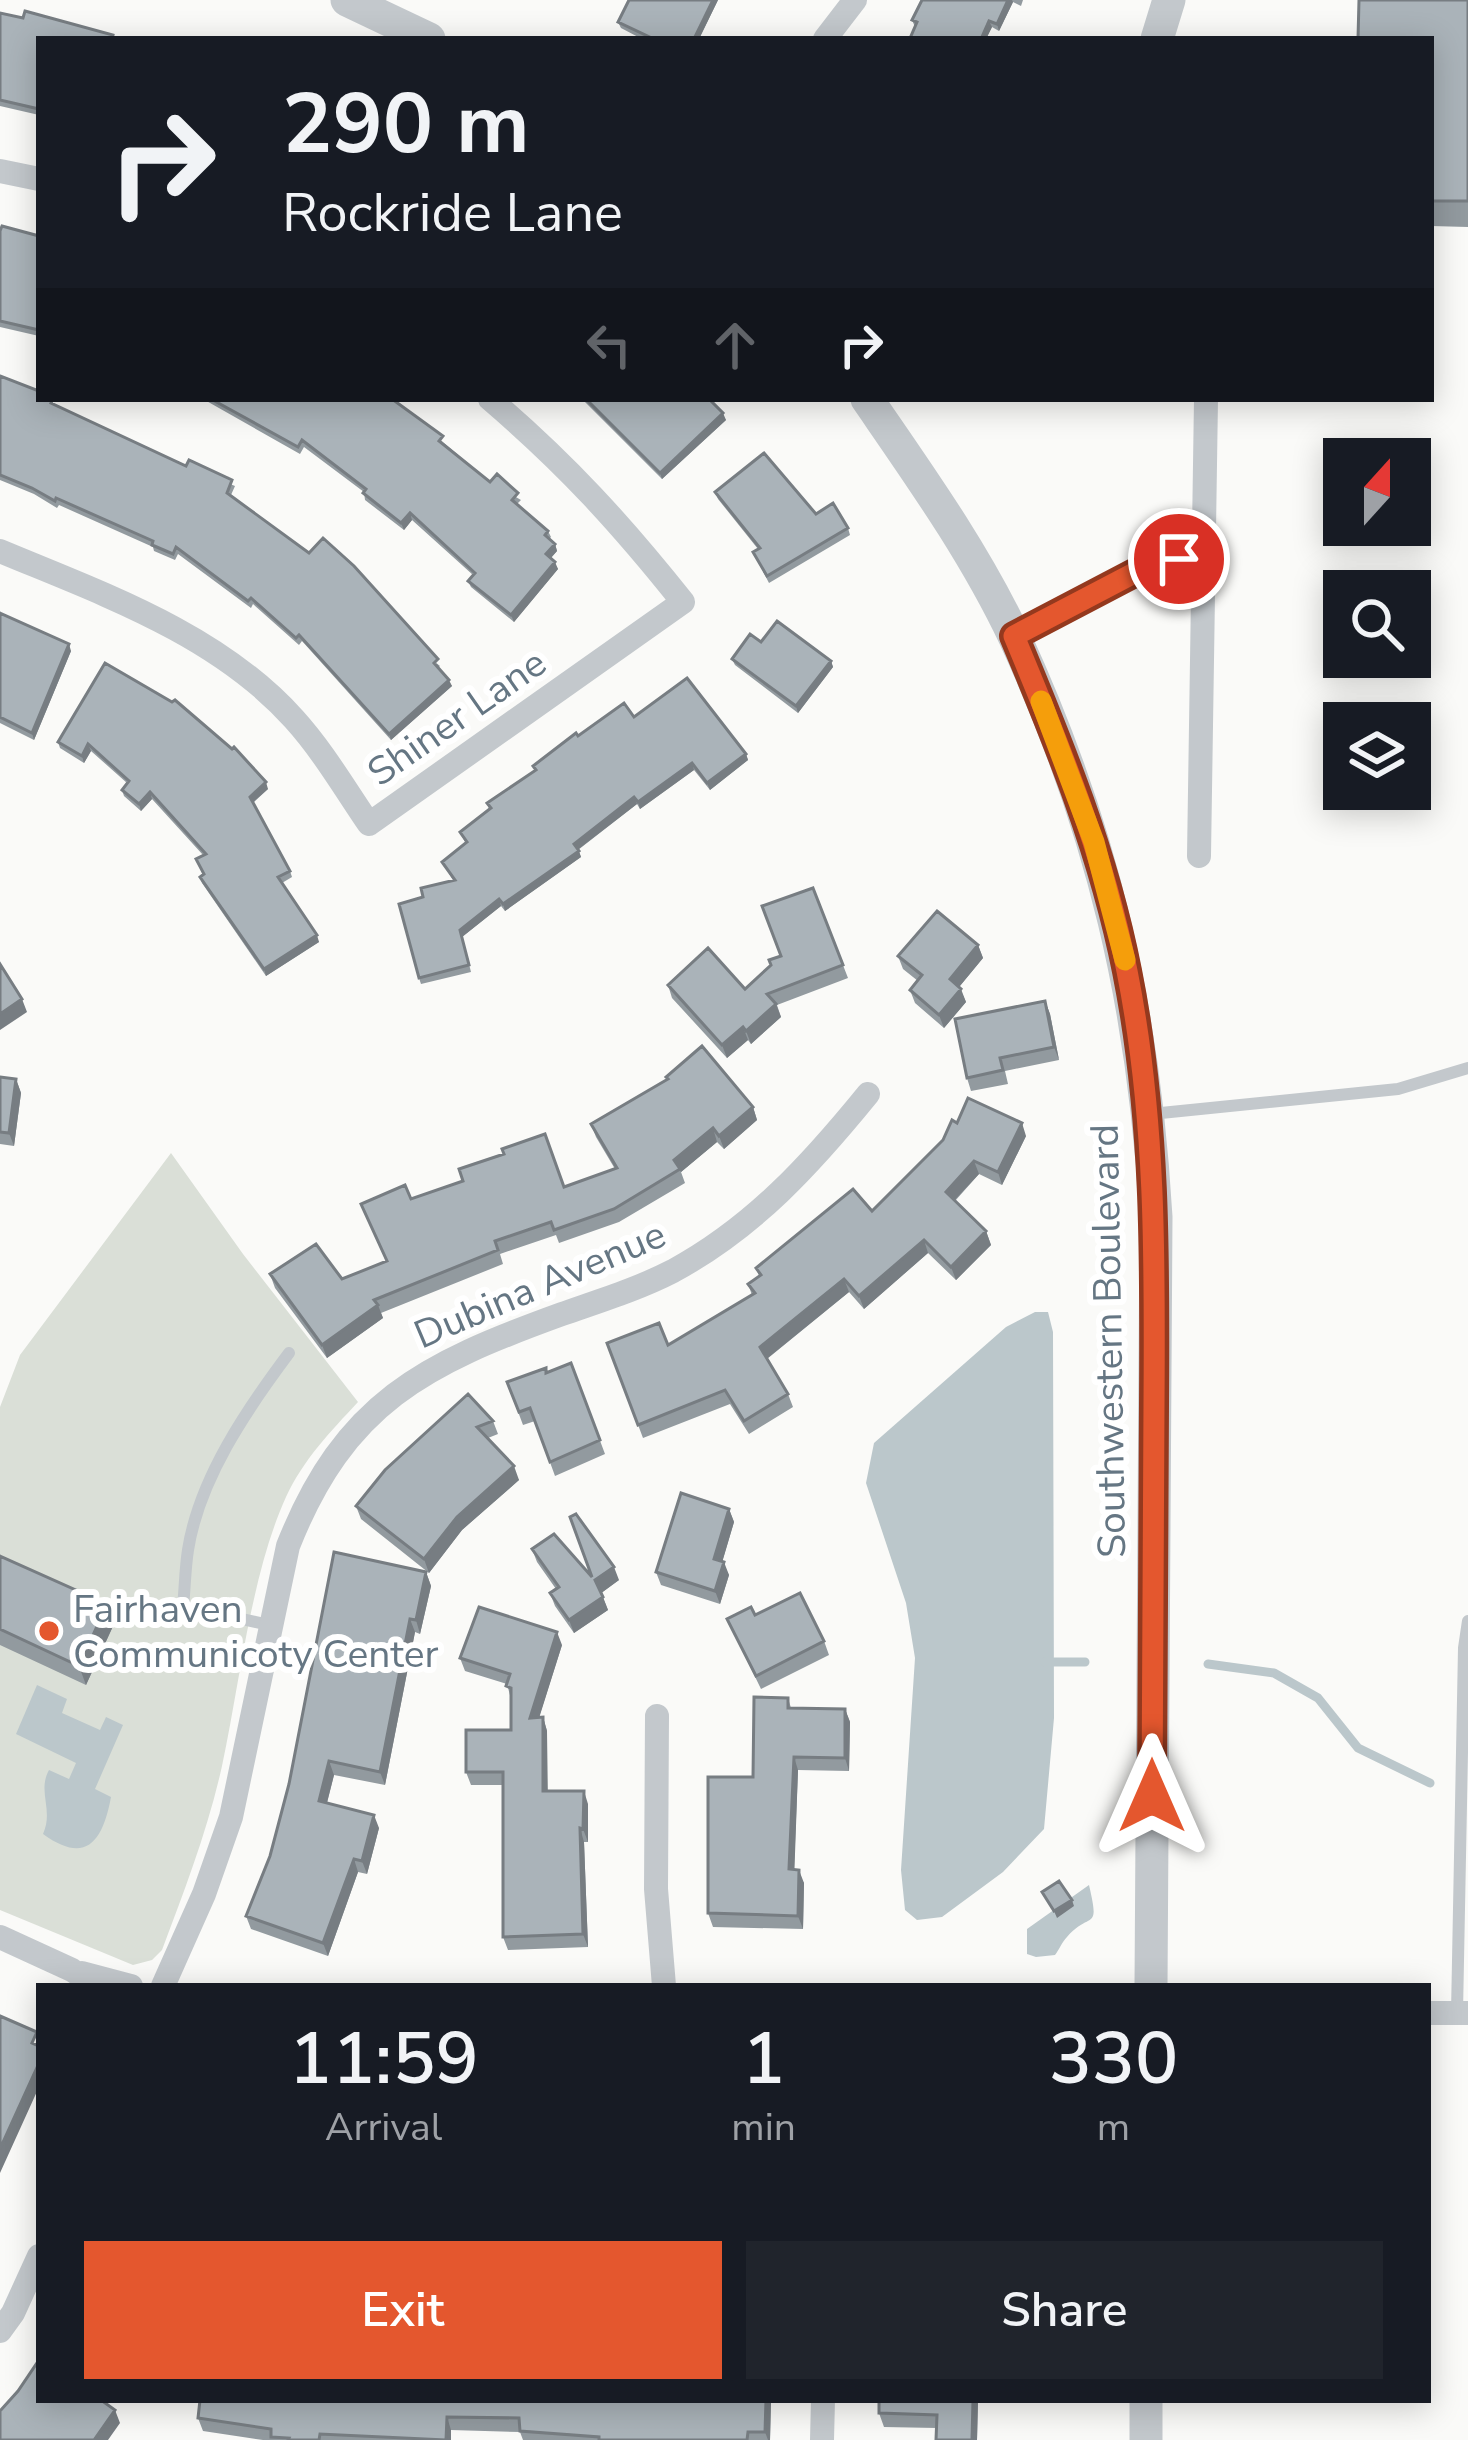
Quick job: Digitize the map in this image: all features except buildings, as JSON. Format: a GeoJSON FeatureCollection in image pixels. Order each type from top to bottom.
{"type":"FeatureCollection","features":[{"type":"Feature","properties":{"kind":"street"},"geometry":{"type":"LineString","coordinates":[[347,0],[423,36]]}},
{"type":"Feature","properties":{"kind":"street"},"geometry":{"type":"LineString","coordinates":[[827,36],[855,0]]}},
{"type":"Feature","properties":{"kind":"street"},"geometry":{"type":"LineString","coordinates":[[1158,36],[1169,0]]}},
{"type":"Feature","properties":{"kind":"street"},"geometry":{"type":"LineString","coordinates":[[0,171],[36,178]]}},
{"type":"Feature","properties":{"kind":"street","name":"Shiner Lane"},"geometry":{"type":"LineString","coordinates":[[0,551],[185,634],[235,666],[293,718],[369,824],[683,602],[614,515],[559,458],[494,402]]}},
{"type":"Feature","properties":{"kind":"street","name":"Southwestern Boulevard"},"geometry":{"type":"LineString","coordinates":[[869,402],[937,500],[1014,636],[1081,800],[1127,968],[1150,1114],[1156,1217],[1150,1983]]}},
{"type":"Feature","properties":{"kind":"street"},"geometry":{"type":"LineString","coordinates":[[1199,856],[1206,402]]}},
{"type":"Feature","properties":{"kind":"street"},"geometry":{"type":"LineString","coordinates":[[1014,636],[1159,560],[1204,560]]}},
{"type":"Feature","properties":{"kind":"street","name":"Dubina Avenue"},"geometry":{"type":"LineString","coordinates":[[164,1983],[204,1894],[230,1816],[288,1546],[302,1509],[339,1449],[412,1379],[475,1346],[643,1285],[710,1249],[780,1195],[868,1094]]}},
{"type":"Feature","properties":{"kind":"street"},"geometry":{"type":"LineString","coordinates":[[657,1715],[656,1889],[664,1983]]}},
{"type":"Feature","properties":{"kind":"street"},"geometry":{"type":"LineString","coordinates":[[0,1937],[72,1970],[120,1983]]}},
{"type":"Feature","properties":{"kind":"street"},"geometry":{"type":"LineString","coordinates":[[72,1970],[91,1983]]}},
{"type":"Feature","properties":{"kind":"street"},"geometry":{"type":"LineString","coordinates":[[1431,2013],[1463,2013]]}},
{"type":"Feature","properties":{"kind":"street"},"geometry":{"type":"LineString","coordinates":[[0,2331],[36,2262]]}},
{"type":"Feature","properties":{"kind":"street"},"geometry":{"type":"LineString","coordinates":[[822,2440],[823,2403]]}},
{"type":"Feature","properties":{"kind":"street"},"geometry":{"type":"LineString","coordinates":[[1145,2440],[1146,2403]]}},
{"type":"Feature","properties":{"kind":"lane"},"geometry":{"type":"LineString","coordinates":[[1150,1114],[1398,1089],[1468,1068]]}},
{"type":"Feature","properties":{"kind":"lane"},"geometry":{"type":"LineString","coordinates":[[269,1625],[183,1606],[188,1547],[201,1505],[236,1432],[289,1353]]}},
{"type":"Feature","properties":{"kind":"lane"},"geometry":{"type":"LineString","coordinates":[[1463,2013],[1464,1648],[1468,1621]]}},
{"type":"Feature","properties":{"kind":"shaded area"},"geometry":{"type":"Polygon","coordinates":[[[171,1153],[358,1402],[309,1458],[274,1527],[203,1836],[162,1950],[152,1960],[133,1965],[0,1910],[0,1407],[20,1355],[171,1153]]]}},
{"type":"Feature","properties":{"kind":"shaded area"},"geometry":{"type":"Polygon","coordinates":[[[1035,1312],[1048,1312],[1053,1332],[1054,1718],[1044,1829],[1003,1872],[942,1917],[917,1920],[905,1910],[901,1870],[915,1658],[906,1603],[866,1483],[874,1443],[1006,1327],[1035,1312]]]}},
{"type":"Feature","properties":{"kind":"shaded area"},"geometry":{"type":"Polygon","coordinates":[[[37,1685],[67,1699],[62,1713],[100,1730],[106,1717],[123,1725],[95,1789],[111,1797],[103,1825],[98,1836],[82,1848],[71,1848],[43,1834],[49,1770],[69,1779],[76,1763],[16,1734],[37,1685]]]}},
{"type":"Feature","properties":{"kind":"shaded area"},"geometry":{"type":"Polygon","coordinates":[[[1089,1885],[1091,1919],[1067,1937],[1055,1955],[1027,1954],[1027,1929],[1089,1885]]]}},
{"type":"Feature","properties":{"kind":"waterway"},"geometry":{"type":"LineString","coordinates":[[1045,1662],[1085,1662]]}},
{"type":"Feature","properties":{"kind":"waterway"},"geometry":{"type":"LineString","coordinates":[[1208,1664],[1274,1673],[1318,1698],[1358,1748],[1430,1783]]}},
{"type":"Feature","properties":{"kind":"slow traffic"},"geometry":{"type":"LineString","coordinates":[[1041,701],[1081,800],[1125,960]]}},
{"type":"Feature","properties":{"kind":"place","name":"Fairhaven Communicoty Center"},"geometry":{"type":"Point","coordinates":[49,1631]}},
{"type":"Feature","properties":{"kind":"route"},"geometry":{"type":"LineString","coordinates":[[1152,1796],[1156,1217],[1150,1114],[1127,968],[1107,884],[1081,800],[1014,636],[1159,560],[1179,559]]}}]}
